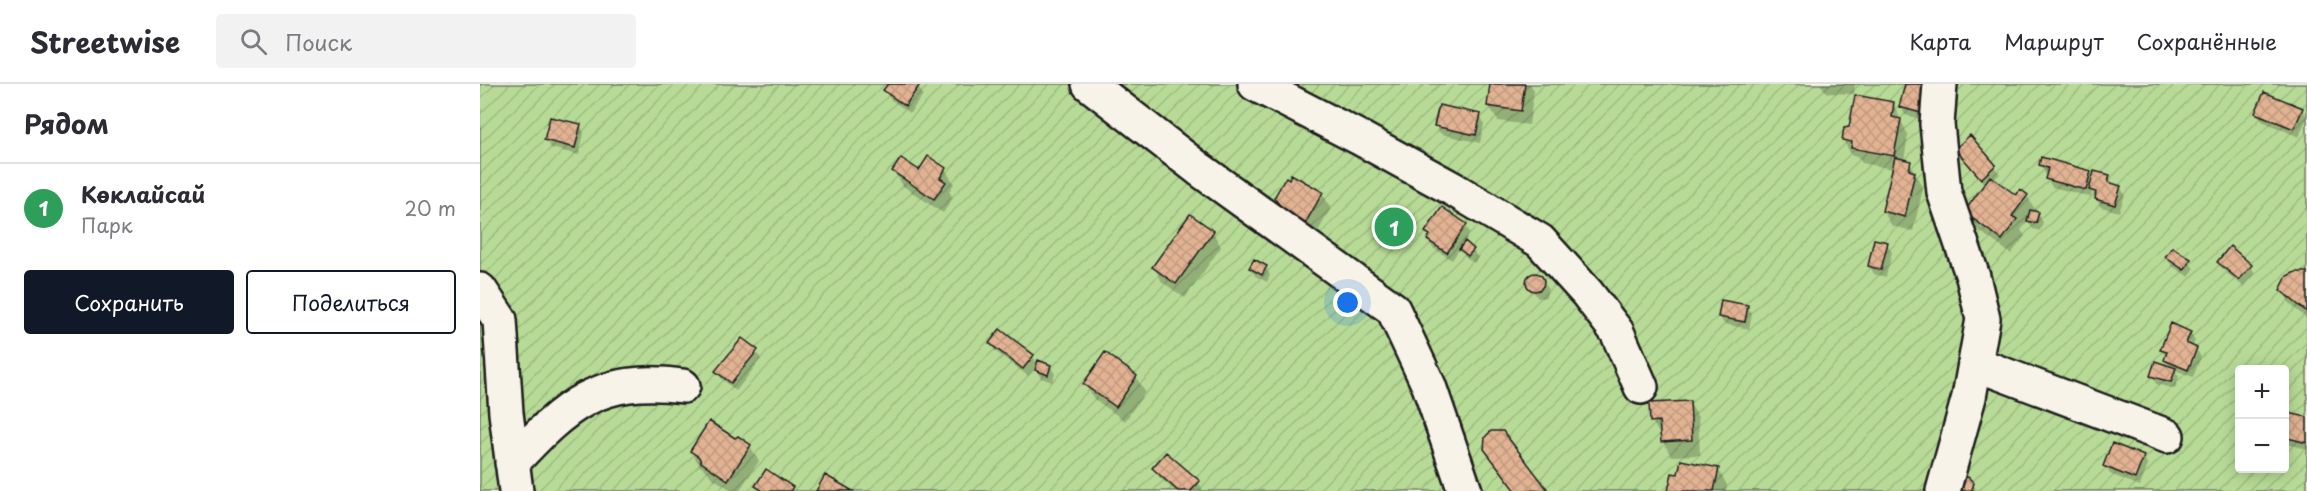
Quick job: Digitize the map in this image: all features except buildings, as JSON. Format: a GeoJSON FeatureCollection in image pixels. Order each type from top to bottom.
{"type":"FeatureCollection","features":[{"type":"Feature","properties":{"kind":"street"},"geometry":{"type":"LineString","coordinates":[[1089,84],[1199,169],[1393,309],[1429,387],[1465,491]]}},
{"type":"Feature","properties":{"kind":"street"},"geometry":{"type":"LineString","coordinates":[[1255,84],[1432,177],[1540,241],[1587,293],[1617,332],[1641,387]]}},
{"type":"Feature","properties":{"kind":"street"},"geometry":{"type":"LineString","coordinates":[[1940,84],[1937,123],[1944,192],[1973,277],[1983,319],[1969,397],[1943,491]]}},
{"type":"Feature","properties":{"kind":"street"},"geometry":{"type":"LineString","coordinates":[[480,290],[500,321],[514,477]]}},
{"type":"Feature","properties":{"kind":"street"},"geometry":{"type":"LineString","coordinates":[[1976,364],[2167,436]]}},
{"type":"Feature","properties":{"kind":"street"},"geometry":{"type":"LineString","coordinates":[[514,477],[553,421],[585,398],[621,385],[653,382],[683,386]]}},
{"type":"Feature","properties":{"kind":"green space"},"geometry":{"type":"Polygon","coordinates":[[[480,84],[2307,84],[2307,491],[480,491],[480,84]]]}},
{"type":"Feature","properties":{"kind":"place","name":"Көклайсай"},"geometry":{"type":"Point","coordinates":[1394,227]}}]}
